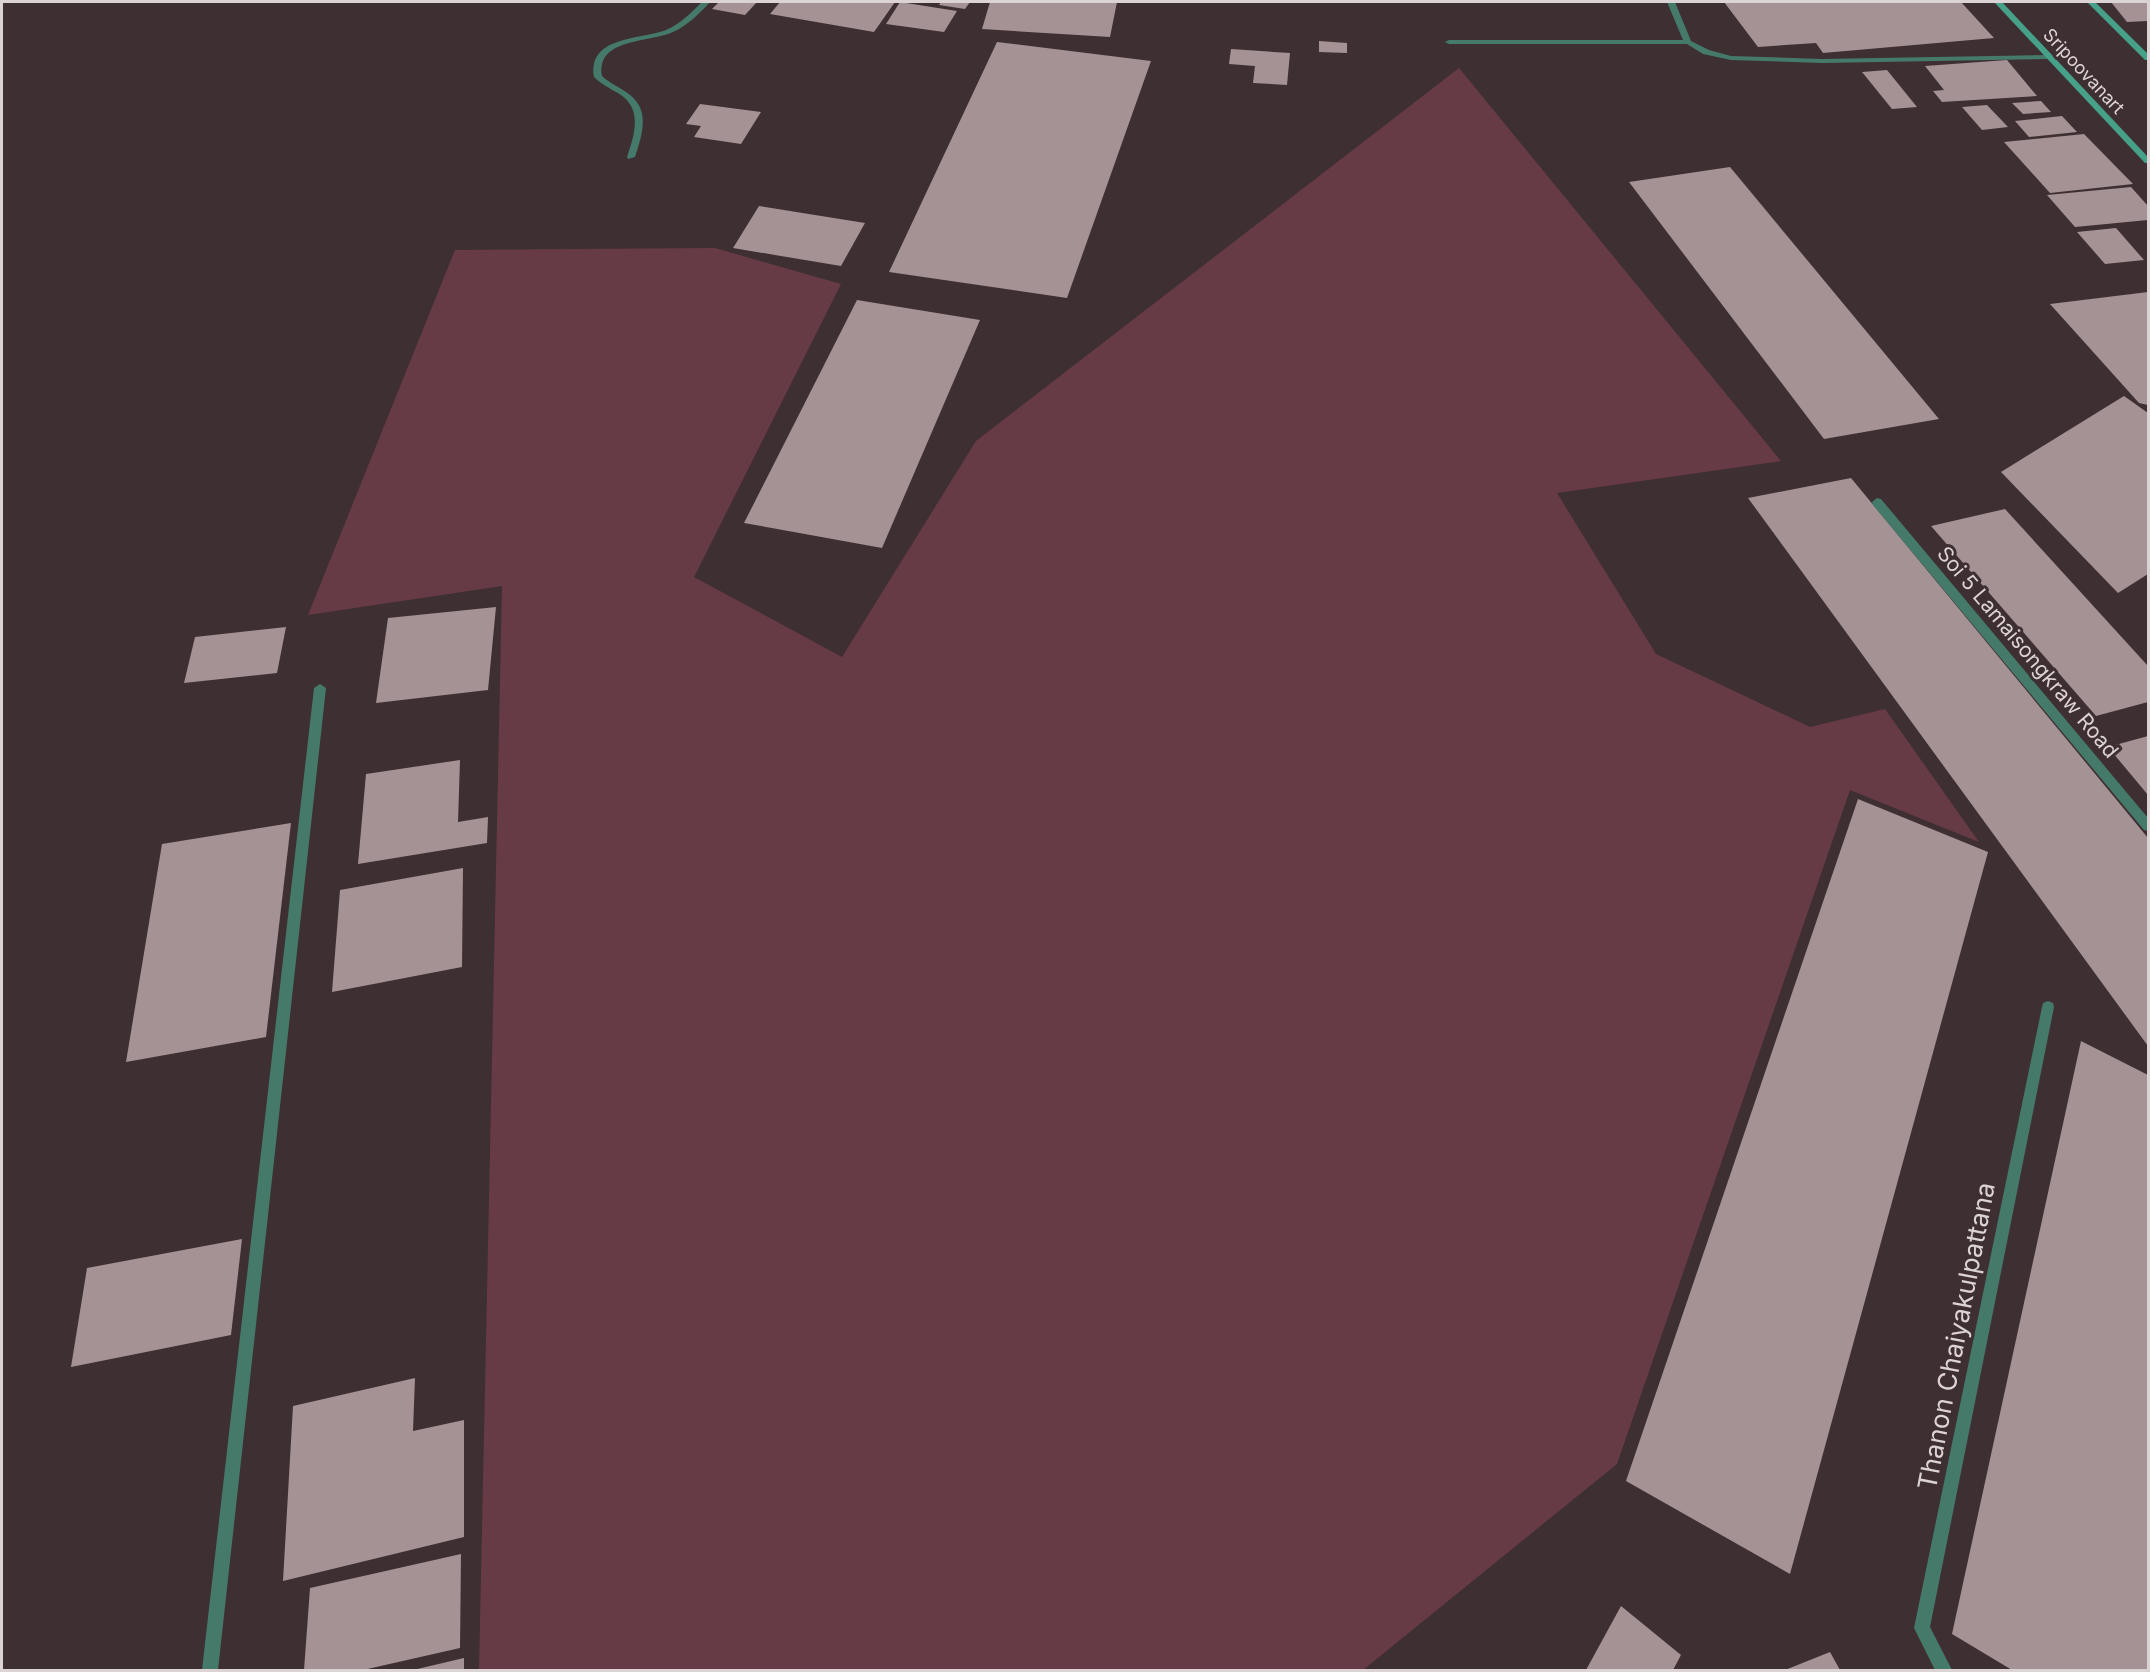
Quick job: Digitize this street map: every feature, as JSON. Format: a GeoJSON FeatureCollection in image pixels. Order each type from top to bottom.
{"type":"FeatureCollection","features":[{"type":"Feature","properties":{"kind":"main road","name":"Sripoovanart"},"geometry":{"type":"LineString","coordinates":[[1998,2],[2148,161]]}},
{"type":"Feature","properties":{"kind":"main road"},"geometry":{"type":"LineString","coordinates":[[2091,2],[2148,58]]}},
{"type":"Feature","properties":{"kind":"street"},"geometry":{"type":"LineString","coordinates":[[632,157],[641,126],[640,114],[633,101],[598,77],[599,58],[609,47],[670,31],[685,22],[706,2]]}},
{"type":"Feature","properties":{"kind":"street"},"geometry":{"type":"LineString","coordinates":[[1671,2],[1688,42]]}},
{"type":"Feature","properties":{"kind":"street"},"geometry":{"type":"LineString","coordinates":[[1449,42],[1688,42],[1714,54],[1751,60],[1822,62],[2050,57]]}},
{"type":"Feature","properties":{"kind":"street","name":"Soi 5 Lamaisongkraw Road"},"geometry":{"type":"LineString","coordinates":[[1877,502],[2148,826]]}},
{"type":"Feature","properties":{"kind":"street"},"geometry":{"type":"LineString","coordinates":[[210,1671],[320,688]]}},
{"type":"Feature","properties":{"kind":"street","name":"Thanon Chaiyakulpattana"},"geometry":{"type":"LineString","coordinates":[[1944,1671],[1922,1628],[2048,1006]]}},
{"type":"Feature","properties":{"kind":"shaded area"},"geometry":{"type":"Polygon","coordinates":[[[1459,68],[1781,461],[1557,493],[1656,654],[1810,727],[1885,709],[1979,842],[1850,790],[1617,1464],[1363,1670],[479,1670],[502,586],[308,615],[455,250],[715,248],[841,284],[694,577],[842,657],[976,441],[1459,68]]]}},
{"type":"Feature","properties":{"kind":"building"},"geometry":{"type":"Polygon","coordinates":[[[719,2],[757,2],[745,15],[712,9],[719,2]]]}},
{"type":"Feature","properties":{"kind":"building"},"geometry":{"type":"Polygon","coordinates":[[[780,2],[895,2],[874,32],[770,14],[780,2]]]}},
{"type":"Feature","properties":{"kind":"building"},"geometry":{"type":"Polygon","coordinates":[[[900,2],[957,11],[944,32],[886,24],[900,2]]]}},
{"type":"Feature","properties":{"kind":"building"},"geometry":{"type":"Polygon","coordinates":[[[941,2],[970,2],[965,9],[939,5],[941,2]]]}},
{"type":"Feature","properties":{"kind":"building"},"geometry":{"type":"Polygon","coordinates":[[[990,2],[1117,2],[1110,37],[982,29],[990,2]]]}},
{"type":"Feature","properties":{"kind":"building"},"geometry":{"type":"Polygon","coordinates":[[[1724,2],[1961,2],[1994,38],[1823,53],[1816,43],[1758,47],[1724,2]]]}},
{"type":"Feature","properties":{"kind":"building"},"geometry":{"type":"Polygon","coordinates":[[[2111,2],[2148,2],[2148,21],[2127,22],[2111,2]]]}},
{"type":"Feature","properties":{"kind":"building"},"geometry":{"type":"Polygon","coordinates":[[[1319,41],[1347,43],[1347,53],[1319,52],[1319,41]]]}},
{"type":"Feature","properties":{"kind":"building"},"geometry":{"type":"Polygon","coordinates":[[[997,42],[1151,61],[1067,298],[889,272],[997,42]]]}},
{"type":"Feature","properties":{"kind":"building"},"geometry":{"type":"Polygon","coordinates":[[[1231,49],[1290,53],[1287,85],[1253,83],[1255,66],[1229,64],[1231,49]]]}},
{"type":"Feature","properties":{"kind":"building"},"geometry":{"type":"Polygon","coordinates":[[[2007,60],[2037,96],[1942,102],[1933,91],[1944,90],[1925,66],[2007,60]]]}},
{"type":"Feature","properties":{"kind":"building"},"geometry":{"type":"Polygon","coordinates":[[[1887,70],[1917,107],[1892,109],[1862,72],[1887,70]]]}},
{"type":"Feature","properties":{"kind":"building"},"geometry":{"type":"Polygon","coordinates":[[[2041,101],[2051,112],[2023,114],[2012,103],[2041,101]]]}},
{"type":"Feature","properties":{"kind":"building"},"geometry":{"type":"Polygon","coordinates":[[[700,104],[761,112],[741,144],[694,137],[701,126],[686,124],[700,104]]]}},
{"type":"Feature","properties":{"kind":"building"},"geometry":{"type":"Polygon","coordinates":[[[1987,105],[2008,127],[1982,130],[1962,107],[1987,105]]]}},
{"type":"Feature","properties":{"kind":"building"},"geometry":{"type":"Polygon","coordinates":[[[2062,116],[2077,132],[2029,137],[2015,121],[2062,116]]]}},
{"type":"Feature","properties":{"kind":"building"},"geometry":{"type":"Polygon","coordinates":[[[2084,134],[2133,184],[2050,193],[2004,142],[2084,134]]]}},
{"type":"Feature","properties":{"kind":"building"},"geometry":{"type":"Polygon","coordinates":[[[1730,167],[1939,419],[1824,439],[1629,182],[1730,167]]]}},
{"type":"Feature","properties":{"kind":"building"},"geometry":{"type":"Polygon","coordinates":[[[2131,187],[2148,206],[2148,220],[2075,227],[2047,195],[2131,187]]]}},
{"type":"Feature","properties":{"kind":"building"},"geometry":{"type":"Polygon","coordinates":[[[759,206],[865,223],[841,266],[733,248],[759,206]]]}},
{"type":"Feature","properties":{"kind":"building"},"geometry":{"type":"Polygon","coordinates":[[[2116,228],[2144,260],[2105,264],[2077,232],[2116,228]]]}},
{"type":"Feature","properties":{"kind":"building"},"geometry":{"type":"Polygon","coordinates":[[[2148,292],[2148,405],[2139,403],[2050,304],[2148,292]]]}},
{"type":"Feature","properties":{"kind":"building"},"geometry":{"type":"Polygon","coordinates":[[[857,300],[980,320],[882,548],[744,523],[857,300]]]}},
{"type":"Feature","properties":{"kind":"building"},"geometry":{"type":"Polygon","coordinates":[[[2124,396],[2148,413],[2148,574],[2118,593],[2001,472],[2124,396]]]}},
{"type":"Feature","properties":{"kind":"building"},"geometry":{"type":"Polygon","coordinates":[[[1851,478],[2148,838],[2148,1046],[1748,498],[1851,478]]]}},
{"type":"Feature","properties":{"kind":"building"},"geometry":{"type":"Polygon","coordinates":[[[2005,509],[2148,666],[2148,702],[2096,716],[1931,526],[2005,509]]]}},
{"type":"Feature","properties":{"kind":"building"},"geometry":{"type":"Polygon","coordinates":[[[496,607],[488,690],[376,703],[388,618],[496,607]]]}},
{"type":"Feature","properties":{"kind":"building"},"geometry":{"type":"Polygon","coordinates":[[[286,627],[277,673],[184,683],[195,637],[286,627]]]}},
{"type":"Feature","properties":{"kind":"building"},"geometry":{"type":"Polygon","coordinates":[[[2148,736],[2148,795],[2108,747],[2148,736]]]}},
{"type":"Feature","properties":{"kind":"building"},"geometry":{"type":"Polygon","coordinates":[[[460,760],[458,822],[488,817],[487,843],[358,864],[366,774],[460,760]]]}},
{"type":"Feature","properties":{"kind":"building"},"geometry":{"type":"Polygon","coordinates":[[[1858,799],[1988,852],[1790,1574],[1626,1481],[1858,799]]]}},
{"type":"Feature","properties":{"kind":"building"},"geometry":{"type":"Polygon","coordinates":[[[291,823],[266,1037],[126,1062],[162,844],[291,823]]]}},
{"type":"Feature","properties":{"kind":"building"},"geometry":{"type":"Polygon","coordinates":[[[463,868],[462,967],[332,992],[340,890],[463,868]]]}},
{"type":"Feature","properties":{"kind":"building"},"geometry":{"type":"Polygon","coordinates":[[[2081,1041],[2148,1075],[2148,1670],[2012,1670],[1952,1634],[2081,1041]]]}},
{"type":"Feature","properties":{"kind":"building"},"geometry":{"type":"Polygon","coordinates":[[[242,1239],[231,1335],[71,1367],[87,1268],[242,1239]]]}},
{"type":"Feature","properties":{"kind":"building"},"geometry":{"type":"Polygon","coordinates":[[[415,1378],[413,1431],[464,1420],[464,1537],[283,1581],[293,1406],[415,1378]]]}},
{"type":"Feature","properties":{"kind":"building"},"geometry":{"type":"Polygon","coordinates":[[[461,1554],[460,1648],[363,1670],[304,1670],[310,1588],[461,1554]]]}},
{"type":"Feature","properties":{"kind":"building"},"geometry":{"type":"Polygon","coordinates":[[[1621,1606],[1681,1655],[1673,1670],[1586,1670],[1621,1606]]]}},
{"type":"Feature","properties":{"kind":"building"},"geometry":{"type":"Polygon","coordinates":[[[1830,1652],[1840,1670],[1785,1670],[1830,1652]]]}},
{"type":"Feature","properties":{"kind":"building"},"geometry":{"type":"Polygon","coordinates":[[[464,1658],[464,1670],[413,1670],[464,1658]]]}}]}
